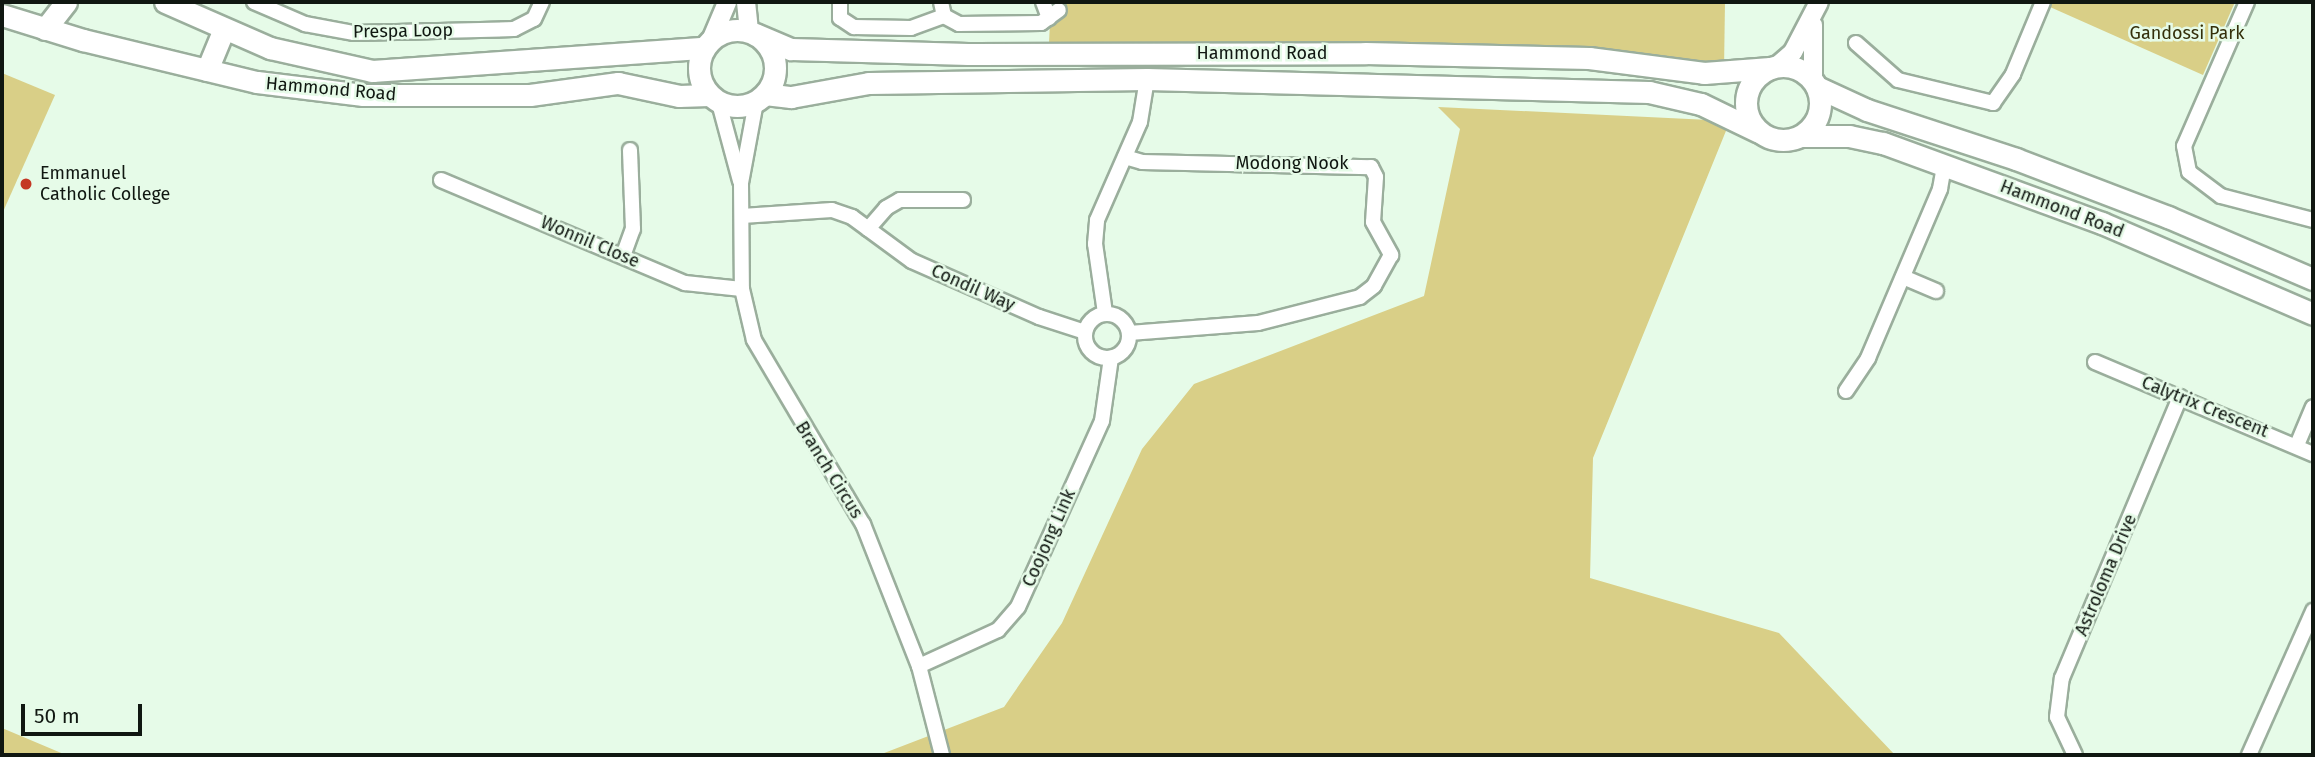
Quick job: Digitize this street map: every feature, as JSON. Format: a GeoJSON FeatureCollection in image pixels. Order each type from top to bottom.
{"type":"FeatureCollection","features":[{"type":"Feature","properties":{"kind":"main road"},"geometry":{"type":"LineString","coordinates":[[45,29],[66,2]]}},
{"type":"Feature","properties":{"kind":"main road","name":"Hammond Road"},"geometry":{"type":"LineString","coordinates":[[165,2],[224,29],[303,58],[372,71],[708,43]]}},
{"type":"Feature","properties":{"kind":"main road","name":"Hammond Road"},"geometry":{"type":"LineString","coordinates":[[2,15],[45,29],[257,82],[363,95],[530,95],[618,83],[679,96],[714,99]]}},
{"type":"Feature","properties":{"kind":"main road"},"geometry":{"type":"LineString","coordinates":[[207,70],[224,29]]}},
{"type":"Feature","properties":{"kind":"main road"},"geometry":{"type":"LineString","coordinates":[[724,32],[752,33],[766,43],[775,69],[761,98],[738,107],[714,99],[698,72],[708,43],[724,32]]}},
{"type":"Feature","properties":{"kind":"main road","name":"Hammond Road"},"geometry":{"type":"LineString","coordinates":[[752,33],[791,49],[804,50],[1378,53],[1589,58],[1704,74],[1773,67]]}},
{"type":"Feature","properties":{"kind":"main road"},"geometry":{"type":"LineString","coordinates":[[1773,67],[1796,67],[1815,83],[1820,109],[1802,135],[1780,140],[1759,132],[1746,110],[1746,97],[1751,84],[1773,67]]}},
{"type":"Feature","properties":{"kind":"main road","name":"Hammond Road"},"geometry":{"type":"LineString","coordinates":[[761,98],[791,97],[869,83],[1147,79],[1649,92],[1701,104],[1759,132]]}},
{"type":"Feature","properties":{"kind":"main road","name":"Hammond Road"},"geometry":{"type":"LineString","coordinates":[[1815,83],[1867,110],[2016,159],[2155,212],[2313,279]]}},
{"type":"Feature","properties":{"kind":"main road","name":"Hammond Road"},"geometry":{"type":"LineString","coordinates":[[1802,135],[1860,138],[1944,166],[2102,223],[2313,314]]}},
{"type":"Feature","properties":{"kind":"street","name":"Prespa Loop"},"geometry":{"type":"LineString","coordinates":[[254,2],[305,24],[354,33],[514,29],[534,19],[542,2]]}},
{"type":"Feature","properties":{"kind":"street"},"geometry":{"type":"LineString","coordinates":[[708,43],[727,2]]}},
{"type":"Feature","properties":{"kind":"street"},"geometry":{"type":"LineString","coordinates":[[746,2],[752,33]]}},
{"type":"Feature","properties":{"kind":"street"},"geometry":{"type":"LineString","coordinates":[[840,2],[840,18],[855,27],[911,28],[942,9],[978,25],[1041,23],[1054,14],[1043,2]]}},
{"type":"Feature","properties":{"kind":"street"},"geometry":{"type":"LineString","coordinates":[[1856,43],[1898,80],[1993,103],[2013,74],[2043,2]]}},
{"type":"Feature","properties":{"kind":"street"},"geometry":{"type":"LineString","coordinates":[[2247,2],[2184,146],[2189,172],[2221,196],[2313,220]]}},
{"type":"Feature","properties":{"kind":"street"},"geometry":{"type":"LineString","coordinates":[[1773,67],[1793,52],[1817,6]]}},
{"type":"Feature","properties":{"kind":"street"},"geometry":{"type":"LineString","coordinates":[[1815,83],[1817,6]]}},
{"type":"Feature","properties":{"kind":"street"},"geometry":{"type":"LineString","coordinates":[[1105,313],[1095,244],[1097,220],[1140,122],[1147,79]]}},
{"type":"Feature","properties":{"kind":"street","name":"Branch Circus"},"geometry":{"type":"LineString","coordinates":[[761,98],[741,183],[742,289],[754,340],[863,524],[919,666],[942,755]]}},
{"type":"Feature","properties":{"kind":"street","name":"Branch Circus"},"geometry":{"type":"LineString","coordinates":[[714,99],[741,183]]}},
{"type":"Feature","properties":{"kind":"street"},"geometry":{"type":"LineString","coordinates":[[623,256],[633,229],[630,150]]}},
{"type":"Feature","properties":{"kind":"street","name":"Modong Nook"},"geometry":{"type":"LineString","coordinates":[[1125,157],[1142,162],[1371,167],[1376,177],[1373,222],[1391,255],[1374,286],[1360,297],[1258,323],[1129,333]]}},
{"type":"Feature","properties":{"kind":"street"},"geometry":{"type":"LineString","coordinates":[[1846,391],[1868,358],[1940,189],[1944,166]]}},
{"type":"Feature","properties":{"kind":"street","name":"Wonnil Close"},"geometry":{"type":"LineString","coordinates":[[441,180],[685,283],[742,289]]}},
{"type":"Feature","properties":{"kind":"street"},"geometry":{"type":"LineString","coordinates":[[868,229],[886,208],[900,200],[963,200]]}},
{"type":"Feature","properties":{"kind":"street","name":"Condil Way"},"geometry":{"type":"LineString","coordinates":[[742,216],[832,210],[868,229],[912,261],[1039,317],[1085,332]]}},
{"type":"Feature","properties":{"kind":"street"},"geometry":{"type":"LineString","coordinates":[[1903,276],[1936,290]]}},
{"type":"Feature","properties":{"kind":"street"},"geometry":{"type":"LineString","coordinates":[[1105,313],[1123,320],[1129,333],[1127,346],[1111,358],[1091,352],[1085,332],[1092,320],[1105,313]]}},
{"type":"Feature","properties":{"kind":"street","name":"Coojong Link"},"geometry":{"type":"LineString","coordinates":[[919,666],[998,630],[1018,607],[1102,421],[1111,358]]}},
{"type":"Feature","properties":{"kind":"street","name":"Calytrix Crescent"},"geometry":{"type":"LineString","coordinates":[[2095,362],[2297,444],[2313,454]]}},
{"type":"Feature","properties":{"kind":"street","name":"Astroloma Drive"},"geometry":{"type":"LineString","coordinates":[[2075,755],[2057,717],[2062,678],[2180,397]]}},
{"type":"Feature","properties":{"kind":"street"},"geometry":{"type":"LineString","coordinates":[[2297,444],[2313,407]]}},
{"type":"Feature","properties":{"kind":"street"},"geometry":{"type":"LineString","coordinates":[[2249,755],[2313,611]]}},
{"type":"Feature","properties":{"kind":"green space"},"geometry":{"type":"Polygon","coordinates":[[[1051,2],[1725,2],[1724,70],[1049,43],[1051,2]]]}},
{"type":"Feature","properties":{"kind":"green space","name":"Gandossi Park"},"geometry":{"type":"Polygon","coordinates":[[[2052,2],[2235,2],[2203,75],[2050,7],[2052,2]]]}},
{"type":"Feature","properties":{"kind":"green space"},"geometry":{"type":"Polygon","coordinates":[[[2,73],[55,95],[2,214],[2,73]]]}},
{"type":"Feature","properties":{"kind":"green space"},"geometry":{"type":"Polygon","coordinates":[[[1438,107],[1730,121],[1593,458],[1590,578],[1779,633],[1895,755],[879,755],[1004,707],[1062,623],[1142,449],[1194,384],[1424,296],[1460,129],[1438,107]]]}},
{"type":"Feature","properties":{"kind":"green space"},"geometry":{"type":"Polygon","coordinates":[[[2,728],[66,755],[2,755],[2,728]]]}},
{"type":"Feature","properties":{"kind":"place","name":"Emmanuel Catholic College"},"geometry":{"type":"Point","coordinates":[26,184]}}]}
